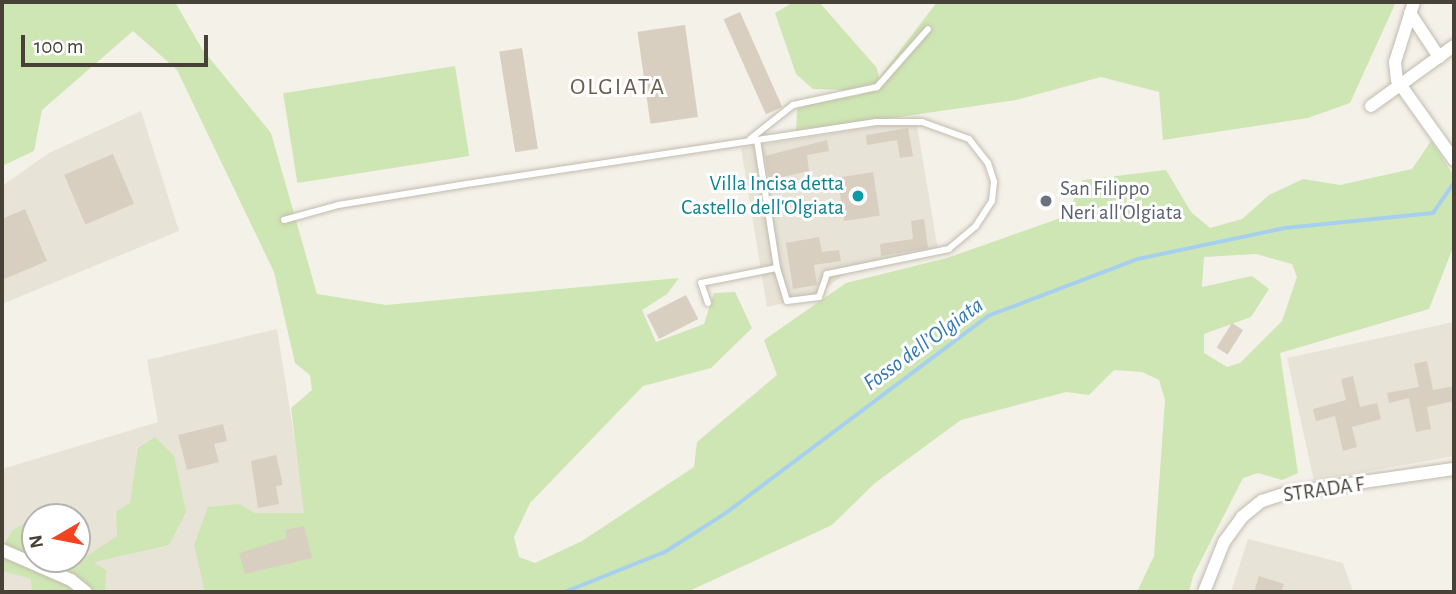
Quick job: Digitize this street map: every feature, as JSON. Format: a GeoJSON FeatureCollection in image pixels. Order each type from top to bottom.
{"type":"FeatureCollection","features":[{"type":"Feature","properties":{"kind":"street"},"geometry":{"type":"LineString","coordinates":[[1412,8],[1439,57]]}},
{"type":"Feature","properties":{"kind":"street"},"geometry":{"type":"LineString","coordinates":[[1412,8],[1395,62],[1400,86],[1454,160]]}},
{"type":"Feature","properties":{"kind":"street"},"geometry":{"type":"LineString","coordinates":[[1371,106],[1454,46]]}},
{"type":"Feature","properties":{"kind":"street","name":"STRADA F"},"geometry":{"type":"LineString","coordinates":[[1204,592],[1224,542],[1242,517],[1262,501],[1296,491],[1454,469]]}},
{"type":"Feature","properties":{"kind":"street"},"geometry":{"type":"LineString","coordinates":[[2,550],[71,580],[86,592]]}},
{"type":"Feature","properties":{"kind":"lane"},"geometry":{"type":"LineString","coordinates":[[745,142],[801,102],[877,86],[928,29]]}},
{"type":"Feature","properties":{"kind":"lane"},"geometry":{"type":"LineString","coordinates":[[285,220],[338,205],[757,140],[876,122],[922,122],[946,127],[969,139],[988,163],[994,182],[992,201],[976,226],[949,249],[828,274],[819,297],[787,301],[777,268],[757,140]]}},
{"type":"Feature","properties":{"kind":"lane"},"geometry":{"type":"LineString","coordinates":[[708,303],[701,283],[777,268]]}},
{"type":"Feature","properties":{"kind":"shaded area"},"geometry":{"type":"Polygon","coordinates":[[[141,111],[179,231],[2,304],[2,186],[49,153],[141,111]]]}},
{"type":"Feature","properties":{"kind":"shaded area"},"geometry":{"type":"Polygon","coordinates":[[[916,120],[938,250],[845,274],[814,296],[767,307],[741,148],[916,120]]]}},
{"type":"Feature","properties":{"kind":"shaded area"},"geometry":{"type":"Polygon","coordinates":[[[1454,322],[1454,456],[1314,481],[1287,358],[1454,322]]]}},
{"type":"Feature","properties":{"kind":"shaded area"},"geometry":{"type":"Polygon","coordinates":[[[277,329],[319,592],[102,592],[89,573],[91,573],[91,503],[21,503],[21,544],[2,540],[2,469],[158,422],[147,360],[277,329]]]}},
{"type":"Feature","properties":{"kind":"shaded area"},"geometry":{"type":"Polygon","coordinates":[[[1248,539],[1343,563],[1353,592],[1231,592],[1248,539]]]}},
{"type":"Feature","properties":{"kind":"shaded area"},"geometry":{"type":"Polygon","coordinates":[[[2,571],[32,579],[32,592],[2,592],[2,571]]]}},
{"type":"Feature","properties":{"kind":"green space"},"geometry":{"type":"Polygon","coordinates":[[[2,2],[175,2],[202,49],[271,133],[317,294],[386,305],[679,278],[667,294],[642,310],[656,342],[704,324],[714,293],[735,292],[752,328],[711,368],[643,386],[530,503],[514,537],[519,557],[535,563],[582,541],[694,467],[697,442],[777,375],[764,340],[846,283],[947,258],[1066,216],[1083,180],[1166,170],[1191,212],[1210,228],[1242,219],[1269,195],[1303,179],[1340,185],[1412,169],[1431,141],[1454,176],[1454,245],[1429,309],[1280,353],[1298,473],[1282,480],[1258,473],[1243,478],[1193,576],[1189,592],[1137,592],[1154,556],[1165,400],[1159,380],[1142,372],[1114,370],[1089,395],[1066,392],[961,420],[875,483],[832,525],[687,592],[205,592],[194,545],[208,507],[239,504],[255,513],[304,513],[291,408],[312,390],[310,375],[295,363],[274,272],[177,70],[133,31],[42,110],[34,151],[2,166],[2,2]],[[1256,254],[1204,257],[1202,287],[1252,276],[1269,289],[1251,317],[1204,334],[1204,353],[1227,367],[1240,363],[1282,321],[1297,277],[1292,264],[1256,254]]]}},
{"type":"Feature","properties":{"kind":"green space"},"geometry":{"type":"Polygon","coordinates":[[[794,2],[819,2],[877,68],[879,78],[937,2],[1396,2],[1350,103],[1308,118],[1163,140],[1159,92],[1101,77],[1016,100],[796,132],[797,109],[825,98],[857,96],[880,84],[878,79],[876,84],[850,90],[813,89],[796,74],[775,13],[794,2]]]}},
{"type":"Feature","properties":{"kind":"green space"},"geometry":{"type":"Polygon","coordinates":[[[455,66],[469,156],[297,183],[283,93],[455,66]]]}},
{"type":"Feature","properties":{"kind":"green space"},"geometry":{"type":"Polygon","coordinates":[[[155,437],[174,456],[186,512],[169,545],[94,562],[106,570],[105,592],[32,592],[31,579],[2,571],[2,560],[20,551],[4,544],[13,530],[21,526],[21,573],[91,573],[91,553],[117,536],[116,512],[130,503],[138,448],[155,437]]]}},
{"type":"Feature","properties":{"kind":"building"},"geometry":{"type":"Polygon","coordinates":[[[740,12],[782,107],[766,114],[724,19],[740,12]]]}},
{"type":"Feature","properties":{"kind":"building"},"geometry":{"type":"Polygon","coordinates":[[[685,25],[698,117],[650,124],[637,32],[685,25]]]}},
{"type":"Feature","properties":{"kind":"building"},"geometry":{"type":"Polygon","coordinates":[[[522,48],[538,149],[515,152],[499,52],[522,48]]]}},
{"type":"Feature","properties":{"kind":"building"},"geometry":{"type":"Polygon","coordinates":[[[908,128],[913,156],[900,158],[897,140],[867,145],[866,135],[908,128]]]}},
{"type":"Feature","properties":{"kind":"building"},"geometry":{"type":"Polygon","coordinates":[[[827,140],[829,151],[807,155],[809,171],[769,180],[765,156],[827,140]]]}},
{"type":"Feature","properties":{"kind":"building"},"geometry":{"type":"Polygon","coordinates":[[[113,154],[134,204],[85,224],[64,175],[113,154]]]}},
{"type":"Feature","properties":{"kind":"building","name":"Villa Incisa detta Castello dell'Olgiata"},"geometry":{"type":"Polygon","coordinates":[[[873,172],[880,215],[844,221],[837,178],[873,172]]]}},
{"type":"Feature","properties":{"kind":"building"},"geometry":{"type":"Polygon","coordinates":[[[25,209],[47,261],[2,280],[2,219],[25,209]]]}},
{"type":"Feature","properties":{"kind":"building"},"geometry":{"type":"Polygon","coordinates":[[[924,219],[928,248],[881,256],[880,244],[913,239],[911,221],[924,219]]]}},
{"type":"Feature","properties":{"kind":"building"},"geometry":{"type":"Polygon","coordinates":[[[819,237],[822,252],[839,250],[841,261],[814,265],[817,285],[793,289],[786,243],[819,237]]]}},
{"type":"Feature","properties":{"kind":"building"},"geometry":{"type":"Polygon","coordinates":[[[686,295],[698,319],[659,339],[647,315],[686,295]]]}},
{"type":"Feature","properties":{"kind":"building"},"geometry":{"type":"Polygon","coordinates":[[[1232,323],[1243,330],[1228,354],[1217,348],[1232,323]]]}},
{"type":"Feature","properties":{"kind":"building"},"geometry":{"type":"Polygon","coordinates":[[[1427,361],[1433,390],[1454,386],[1454,401],[1427,407],[1431,429],[1416,432],[1409,398],[1389,403],[1387,393],[1419,387],[1414,364],[1427,361]]]}},
{"type":"Feature","properties":{"kind":"building"},"geometry":{"type":"Polygon","coordinates":[[[1353,376],[1360,407],[1377,403],[1381,419],[1352,427],[1357,447],[1343,451],[1335,416],[1316,421],[1313,409],[1346,400],[1341,379],[1353,376]]]}},
{"type":"Feature","properties":{"kind":"building"},"geometry":{"type":"Polygon","coordinates":[[[223,424],[227,441],[214,444],[219,462],[187,470],[178,435],[223,424]]]}},
{"type":"Feature","properties":{"kind":"building"},"geometry":{"type":"Polygon","coordinates":[[[276,455],[283,485],[276,486],[279,504],[258,508],[251,461],[276,455]]]}},
{"type":"Feature","properties":{"kind":"building"},"geometry":{"type":"Polygon","coordinates":[[[304,526],[312,558],[245,574],[239,553],[287,538],[285,530],[304,526]]]}},
{"type":"Feature","properties":{"kind":"building"},"geometry":{"type":"Polygon","coordinates":[[[1259,576],[1284,584],[1281,592],[1254,592],[1259,576]]]}},
{"type":"Feature","properties":{"kind":"waterway","name":"Fosso dell’Olgiata"},"geometry":{"type":"LineString","coordinates":[[565,592],[665,552],[726,513],[988,316],[1138,259],[1285,228],[1433,213],[1454,183]]}},
{"type":"Feature","properties":{"kind":"place","name":"Villa Incisa detta Castello dell'Olgiata"},"geometry":{"type":"Point","coordinates":[858,196]}},
{"type":"Feature","properties":{"kind":"place","name":"San Filippo Neri all'Olgiata"},"geometry":{"type":"Point","coordinates":[1046,201]}},
{"type":"Feature","properties":{"kind":"district","name":"OLGIATA"},"geometry":{"type":"Point","coordinates":[618,88]}}]}
